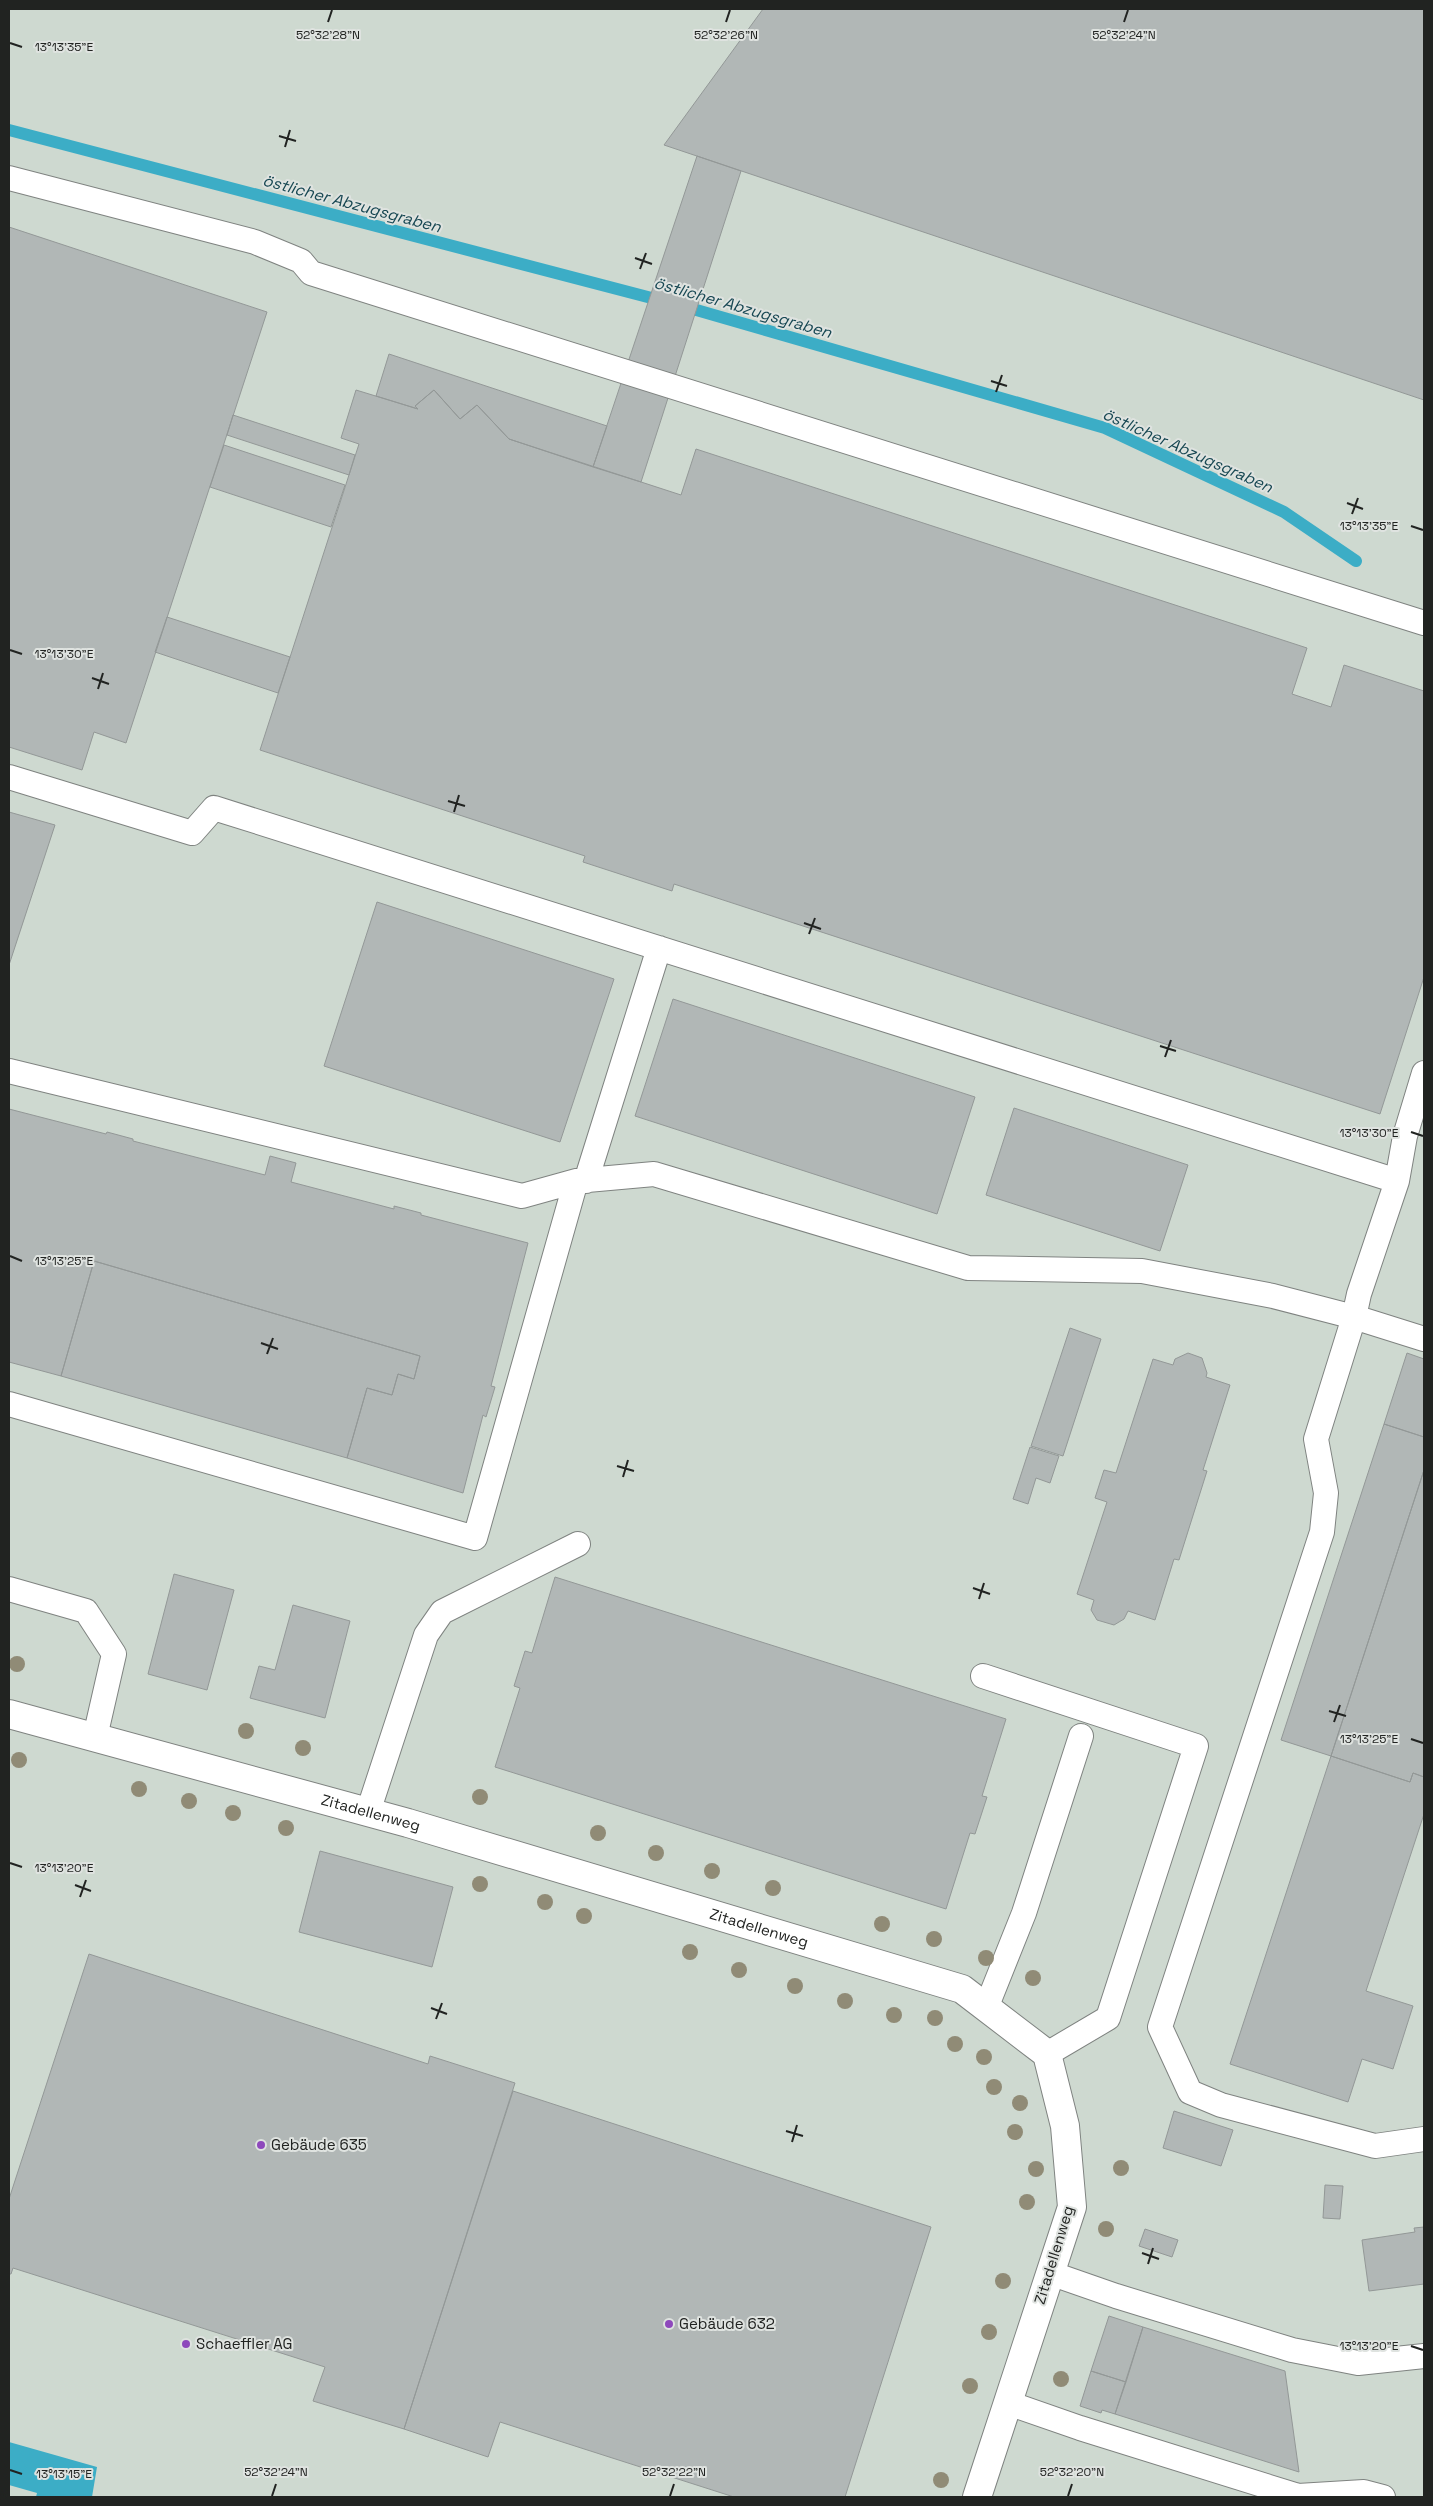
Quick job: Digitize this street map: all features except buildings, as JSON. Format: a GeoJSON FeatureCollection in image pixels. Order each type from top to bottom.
{"type":"FeatureCollection","features":[{"type":"Feature","properties":{"kind":"street","name":"Zitadellenweg"},"geometry":{"type":"LineString","coordinates":[[9,1714],[368,1812],[962,1989],[1047,2054],[1065,2126],[1072,2207],[976,2497]]}},
{"type":"Feature","properties":{"kind":"lane"},"geometry":{"type":"LineString","coordinates":[[9,178],[255,242],[301,261],[311,273],[1424,623]]}},
{"type":"Feature","properties":{"kind":"lane"},"geometry":{"type":"LineString","coordinates":[[9,777],[192,833],[214,808],[1397,1181]]}},
{"type":"Feature","properties":{"kind":"lane"},"geometry":{"type":"LineString","coordinates":[[9,1404],[475,1538],[581,1181],[659,948]]}},
{"type":"Feature","properties":{"kind":"lane"},"geometry":{"type":"LineString","coordinates":[[9,1070],[522,1196],[581,1181],[654,1174],[968,1268],[1142,1271],[1273,1296],[1354,1317],[1424,1340]]}},
{"type":"Feature","properties":{"kind":"lane"},"geometry":{"type":"LineString","coordinates":[[1424,1073],[1405,1136],[1397,1181],[1359,1294],[1354,1317],[1316,1439],[1326,1493],[1322,1532],[1160,2027],[1190,2092],[1221,2105],[1375,2146],[1424,2139]]}},
{"type":"Feature","properties":{"kind":"lane"},"geometry":{"type":"LineString","coordinates":[[368,1812],[426,1635],[442,1612],[578,1544]]}},
{"type":"Feature","properties":{"kind":"lane"},"geometry":{"type":"LineString","coordinates":[[9,1589],[86,1611],[114,1654],[94,1737]]}},
{"type":"Feature","properties":{"kind":"lane"},"geometry":{"type":"LineString","coordinates":[[983,1676],[1196,1746],[1108,2018],[1047,2054]]}},
{"type":"Feature","properties":{"kind":"lane"},"geometry":{"type":"LineString","coordinates":[[986,2008],[1024,1913],[1081,1736]]}},
{"type":"Feature","properties":{"kind":"lane"},"geometry":{"type":"LineString","coordinates":[[1050,2273],[1116,2296],[1292,2350],[1358,2363],[1424,2356]]}},
{"type":"Feature","properties":{"kind":"lane"},"geometry":{"type":"LineString","coordinates":[[1008,2402],[1080,2428],[1298,2496],[1364,2492],[1383,2497]]}},
{"type":"Feature","properties":{"kind":"shaded area"},"geometry":{"type":"Polygon","coordinates":[[[9,9],[1424,9],[1424,2497],[9,2497],[9,9]]]}},
{"type":"Feature","properties":{"kind":"water"},"geometry":{"type":"Polygon","coordinates":[[[9,2442],[97,2467],[92,2497],[36,2497],[37,2493],[9,2485],[9,2442]]]}},
{"type":"Feature","properties":{"kind":"waterway","name":"östlicher Abzugsgraben"},"geometry":{"type":"LineString","coordinates":[[9,130],[686,307],[1105,428],[1284,512],[1356,561]]}},
{"type":"Feature","properties":{"kind":"place","name":"Gebäude 635"},"geometry":{"type":"Point","coordinates":[261,2145]}},
{"type":"Feature","properties":{"kind":"place","name":"Gebäude 632"},"geometry":{"type":"Point","coordinates":[669,2324]}},
{"type":"Feature","properties":{"kind":"place","name":"Schaeffler AG"},"geometry":{"type":"Point","coordinates":[186,2344]}}]}
